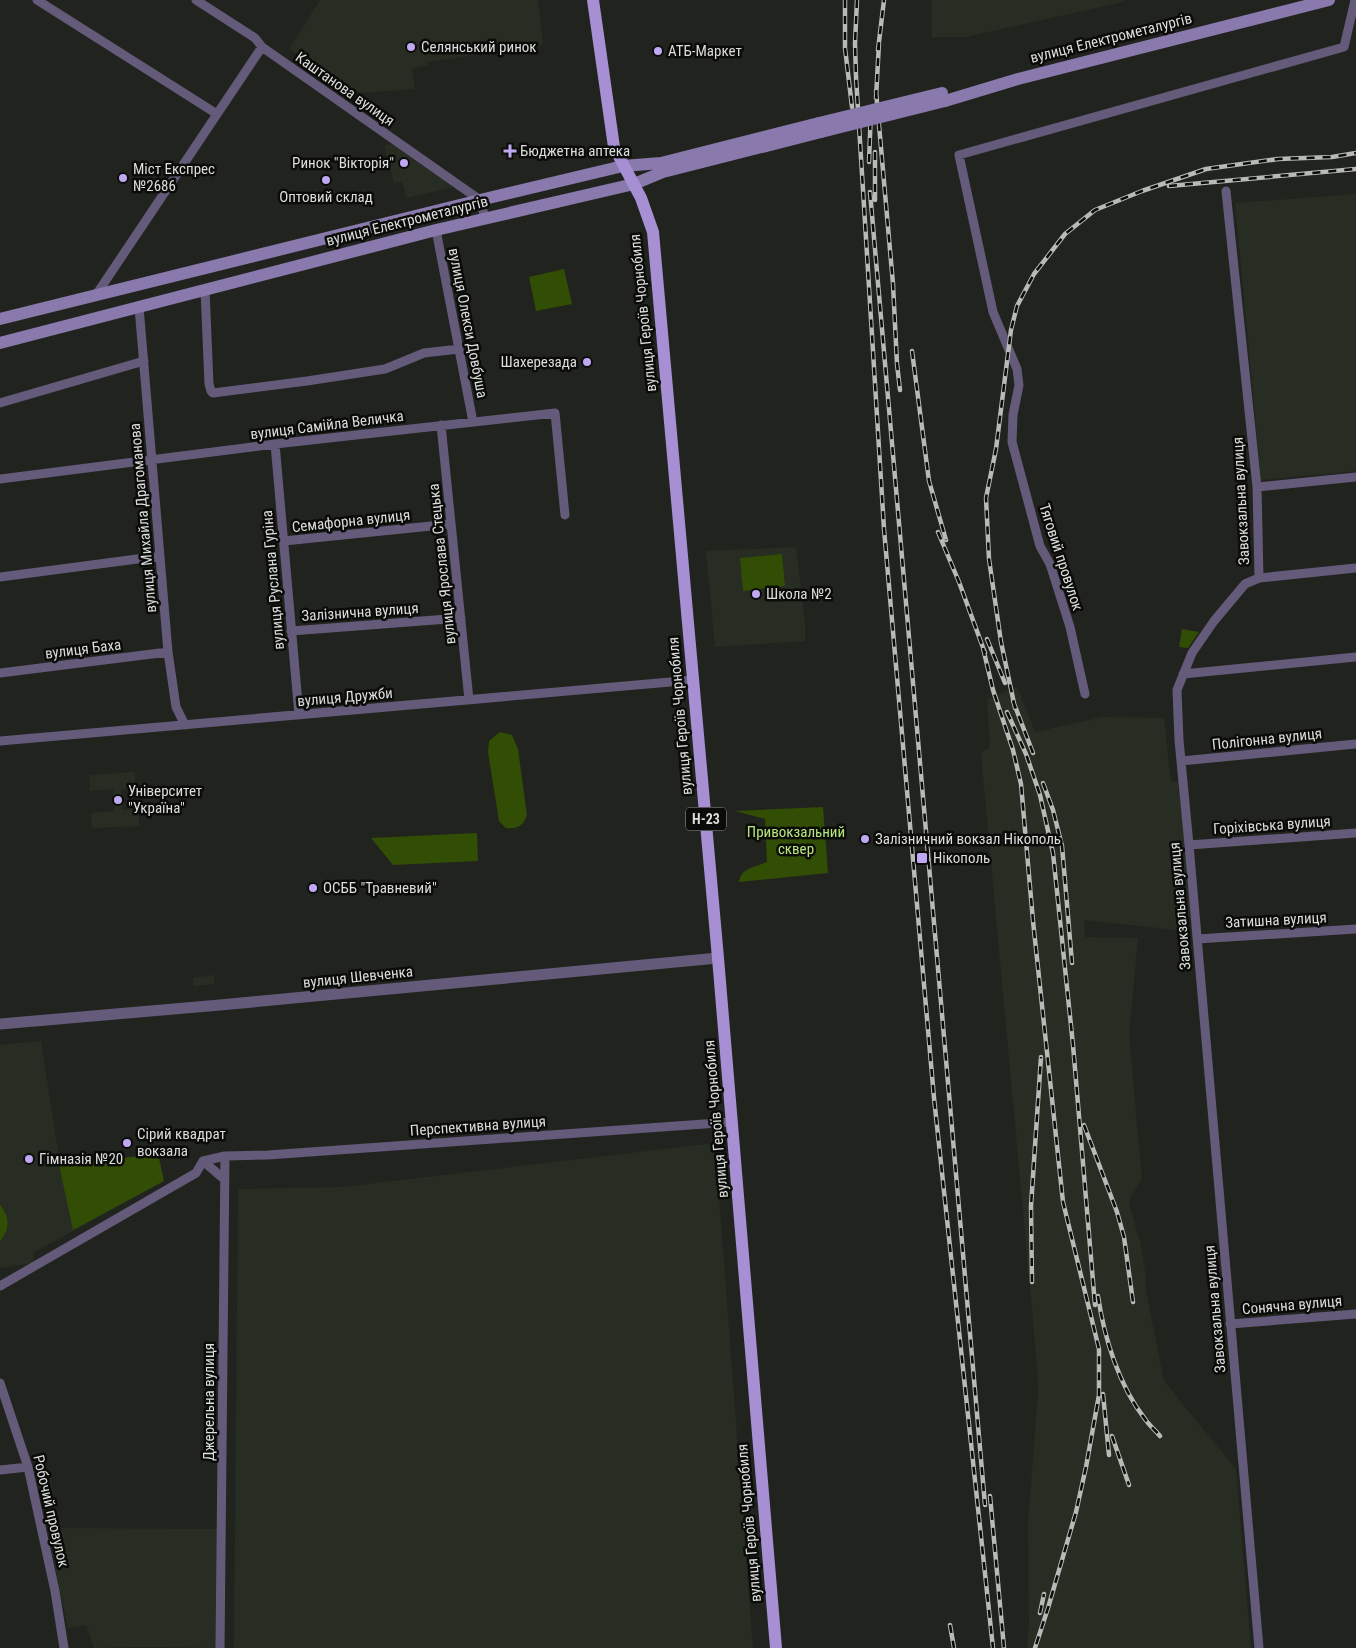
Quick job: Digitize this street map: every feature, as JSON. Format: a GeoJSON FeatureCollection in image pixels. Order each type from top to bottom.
{"type":"FeatureCollection","features":[{"type":"Feature","properties":{"kind":"main road","name":"вулиця Героїв Чорнобиля"},"geometry":{"type":"LineString","coordinates":[[593,0],[610,132],[614,147],[634,184],[648,215],[653,232],[718,958],[776,1648]]}},
{"type":"Feature","properties":{"kind":"main road","name":"вулиця Електрометалургів"},"geometry":{"type":"LineString","coordinates":[[0,319],[623,166],[661,163],[820,127],[1329,0]]}},
{"type":"Feature","properties":{"kind":"main road","name":"вулиця Електрометалургів"},"geometry":{"type":"LineString","coordinates":[[0,342],[436,230],[634,184],[663,172],[820,127]]}},
{"type":"Feature","properties":{"kind":"street"},"geometry":{"type":"LineString","coordinates":[[37,0],[217,114]]}},
{"type":"Feature","properties":{"kind":"street","name":"Каштанова вулиця"},"geometry":{"type":"LineString","coordinates":[[196,0],[255,38],[262,47],[480,200]]}},
{"type":"Feature","properties":{"kind":"street","name":"Тяговий провулок"},"geometry":{"type":"LineString","coordinates":[[1085,694],[1070,627],[1050,564],[1040,546],[1012,442],[1013,415],[1019,385],[1017,369],[993,312],[959,155],[1344,47],[1355,0]]}},
{"type":"Feature","properties":{"kind":"street"},"geometry":{"type":"LineString","coordinates":[[96,295],[262,47]]}},
{"type":"Feature","properties":{"kind":"street","name":"Завокзальна вулиця"},"geometry":{"type":"LineString","coordinates":[[1226,191],[1257,487],[1259,578],[1245,584],[1214,621],[1192,653],[1177,690],[1181,761],[1259,1648]]}},
{"type":"Feature","properties":{"kind":"street"},"geometry":{"type":"LineString","coordinates":[[480,200],[485,218]]}},
{"type":"Feature","properties":{"kind":"street","name":"вулиця Олекси Довбуша"},"geometry":{"type":"LineString","coordinates":[[436,230],[473,422]]}},
{"type":"Feature","properties":{"kind":"street"},"geometry":{"type":"LineString","coordinates":[[206,290],[209,384],[213,393],[307,382],[385,369],[424,353],[459,349]]}},
{"type":"Feature","properties":{"kind":"street","name":"вулиця Михайла Драгоманова"},"geometry":{"type":"LineString","coordinates":[[139,307],[168,652],[176,707],[185,724]]}},
{"type":"Feature","properties":{"kind":"street"},"geometry":{"type":"LineString","coordinates":[[0,403],[144,362]]}},
{"type":"Feature","properties":{"kind":"street","name":"вулиця Самійла Величка"},"geometry":{"type":"LineString","coordinates":[[0,479],[275,444],[555,413],[565,515]]}},
{"type":"Feature","properties":{"kind":"street","name":"вулиця Ярослава Стецька"},"geometry":{"type":"LineString","coordinates":[[441,425],[469,700]]}},
{"type":"Feature","properties":{"kind":"street","name":"вулиця Руслана Гуріна"},"geometry":{"type":"LineString","coordinates":[[275,444],[299,714]]}},
{"type":"Feature","properties":{"kind":"street"},"geometry":{"type":"LineString","coordinates":[[1257,487],[1356,477]]}},
{"type":"Feature","properties":{"kind":"street","name":"Семафорна вулиця"},"geometry":{"type":"LineString","coordinates":[[284,541],[451,524]]}},
{"type":"Feature","properties":{"kind":"street"},"geometry":{"type":"LineString","coordinates":[[0,577],[160,556]]}},
{"type":"Feature","properties":{"kind":"street"},"geometry":{"type":"LineString","coordinates":[[1259,578],[1356,568]]}},
{"type":"Feature","properties":{"kind":"street","name":"Залізнична вулиця"},"geometry":{"type":"LineString","coordinates":[[292,630],[461,618]]}},
{"type":"Feature","properties":{"kind":"street","name":"вулиця Баха"},"geometry":{"type":"LineString","coordinates":[[0,673],[168,652]]}},
{"type":"Feature","properties":{"kind":"street"},"geometry":{"type":"LineString","coordinates":[[1183,674],[1356,657]]}},
{"type":"Feature","properties":{"kind":"street","name":"вулиця Дружби"},"geometry":{"type":"LineString","coordinates":[[0,741],[693,680]]}},
{"type":"Feature","properties":{"kind":"street","name":"Полігонна вулиця"},"geometry":{"type":"LineString","coordinates":[[1181,761],[1356,744]]}},
{"type":"Feature","properties":{"kind":"street","name":"Горіхівська вулиця"},"geometry":{"type":"LineString","coordinates":[[1189,845],[1356,832]]}},
{"type":"Feature","properties":{"kind":"street","name":"Затишна вулиця"},"geometry":{"type":"LineString","coordinates":[[1197,939],[1356,930]]}},
{"type":"Feature","properties":{"kind":"street","name":"вулиця Шевченка"},"geometry":{"type":"LineString","coordinates":[[0,1024],[718,958]]}},
{"type":"Feature","properties":{"kind":"street","name":"Перспективна вулиця"},"geometry":{"type":"LineString","coordinates":[[225,1156],[286,1154],[732,1122]]}},
{"type":"Feature","properties":{"kind":"street"},"geometry":{"type":"LineString","coordinates":[[0,1286],[196,1173],[203,1161],[225,1156]]}},
{"type":"Feature","properties":{"kind":"street","name":"Джерельна вулиця"},"geometry":{"type":"LineString","coordinates":[[220,1648],[225,1156]]}},
{"type":"Feature","properties":{"kind":"street"},"geometry":{"type":"LineString","coordinates":[[203,1161],[224,1179]]}},
{"type":"Feature","properties":{"kind":"street","name":"Сонячна вулиця"},"geometry":{"type":"LineString","coordinates":[[1230,1324],[1356,1314]]}},
{"type":"Feature","properties":{"kind":"street","name":"Робочий провулок"},"geometry":{"type":"LineString","coordinates":[[0,1383],[28,1467],[55,1591],[64,1648]]}},
{"type":"Feature","properties":{"kind":"street"},"geometry":{"type":"LineString","coordinates":[[0,1470],[28,1467]]}},
{"type":"Feature","properties":{"kind":"shaded area","name":"Селянський ринок"},"geometry":{"type":"Polygon","coordinates":[[[320,0],[538,0],[543,45],[427,62],[428,65],[412,68],[415,89],[360,93],[289,49],[320,0]]]}},
{"type":"Feature","properties":{"kind":"shaded area"},"geometry":{"type":"Polygon","coordinates":[[[932,0],[1124,0],[1123,2],[965,37],[932,37],[932,0]]]}},
{"type":"Feature","properties":{"kind":"shaded area","name":"Ринок \"Вікторія\""},"geometry":{"type":"Polygon","coordinates":[[[392,144],[453,187],[407,198],[402,181],[394,183],[384,145],[392,144]]]}},
{"type":"Feature","properties":{"kind":"shaded area"},"geometry":{"type":"Polygon","coordinates":[[[1356,194],[1356,471],[1261,480],[1235,203],[1356,194]]]}},
{"type":"Feature","properties":{"kind":"shaded area","name":"Школа №2"},"geometry":{"type":"Polygon","coordinates":[[[796,547],[805,623],[805,641],[715,647],[706,551],[796,547]]]}},
{"type":"Feature","properties":{"kind":"shaded area"},"geometry":{"type":"Polygon","coordinates":[[[1017,687],[1035,732],[1103,717],[1164,718],[1171,782],[1179,782],[1191,910],[1186,931],[1084,920],[1085,937],[1138,938],[1129,1034],[1142,1180],[1130,1198],[1129,1205],[1140,1241],[1146,1277],[1145,1286],[1164,1381],[1236,1469],[1251,1648],[1027,1648],[1029,1624],[1028,1522],[1038,1394],[1037,1365],[981,753],[990,747],[987,699],[1017,687]]]}},
{"type":"Feature","properties":{"kind":"shaded area","name":"Університет \"Україна\""},"geometry":{"type":"Polygon","coordinates":[[[135,772],[136,788],[121,789],[122,810],[139,810],[139,826],[92,828],[91,813],[114,811],[113,789],[90,791],[89,775],[135,772]]]}},
{"type":"Feature","properties":{"kind":"shaded area"},"geometry":{"type":"Polygon","coordinates":[[[214,975],[214,984],[194,986],[193,978],[214,975]]]}},
{"type":"Feature","properties":{"kind":"shaded area","name":"Гімназія №20"},"geometry":{"type":"Polygon","coordinates":[[[41,1041],[60,1165],[158,1154],[164,1181],[33,1253],[35,1263],[0,1268],[0,1045],[41,1041]]]}},
{"type":"Feature","properties":{"kind":"shaded area"},"geometry":{"type":"Polygon","coordinates":[[[715,1143],[753,1648],[234,1648],[238,1189],[342,1187],[715,1143]]]}},
{"type":"Feature","properties":{"kind":"shaded area"},"geometry":{"type":"Polygon","coordinates":[[[51,1479],[58,1528],[220,1529],[218,1648],[94,1648],[86,1625],[68,1628],[47,1529],[51,1528],[42,1480],[51,1479]]]}},
{"type":"Feature","properties":{"kind":"green space"},"geometry":{"type":"Polygon","coordinates":[[[564,269],[572,304],[536,311],[529,277],[564,269]]]}},
{"type":"Feature","properties":{"kind":"green space"},"geometry":{"type":"Polygon","coordinates":[[[782,554],[785,586],[743,591],[740,558],[782,554]]]}},
{"type":"Feature","properties":{"kind":"green space"},"geometry":{"type":"Polygon","coordinates":[[[1182,629],[1199,632],[1188,648],[1179,647],[1182,629]]]}},
{"type":"Feature","properties":{"kind":"green space"},"geometry":{"type":"Polygon","coordinates":[[[500,732],[512,735],[518,749],[527,815],[520,826],[514,828],[506,828],[499,821],[488,752],[489,741],[500,732]]]}},
{"type":"Feature","properties":{"kind":"green space","name":"Привокзальний сквер"},"geometry":{"type":"Polygon","coordinates":[[[823,807],[828,873],[739,882],[740,877],[746,871],[767,862],[765,819],[735,811],[823,807]]]}},
{"type":"Feature","properties":{"kind":"green space"},"geometry":{"type":"Polygon","coordinates":[[[477,833],[478,861],[393,865],[371,838],[477,833]]]}},
{"type":"Feature","properties":{"kind":"green space"},"geometry":{"type":"Polygon","coordinates":[[[158,1154],[164,1181],[73,1230],[59,1165],[158,1154]]]}},
{"type":"Feature","properties":{"kind":"green space"},"geometry":{"type":"Polygon","coordinates":[[[0,1205],[6,1214],[8,1223],[6,1232],[0,1241],[0,1205]]]}},
{"type":"Feature","properties":{"kind":"railway"},"geometry":{"type":"LineString","coordinates":[[845,0],[845,48],[852,107]]}},
{"type":"Feature","properties":{"kind":"railway"},"geometry":{"type":"LineString","coordinates":[[857,0],[856,77],[884,529],[934,1098],[993,1648]]}},
{"type":"Feature","properties":{"kind":"railway"},"geometry":{"type":"LineString","coordinates":[[878,50],[884,0]]}},
{"type":"Feature","properties":{"kind":"railway"},"geometry":{"type":"LineString","coordinates":[[876,98],[879,43]]}},
{"type":"Feature","properties":{"kind":"railway"},"geometry":{"type":"LineString","coordinates":[[876,91],[893,284],[900,390]]}},
{"type":"Feature","properties":{"kind":"railway"},"geometry":{"type":"LineString","coordinates":[[869,162],[871,109]]}},
{"type":"Feature","properties":{"kind":"railway"},"geometry":{"type":"LineString","coordinates":[[875,152],[875,200]]}},
{"type":"Feature","properties":{"kind":"railway"},"geometry":{"type":"LineString","coordinates":[[1015,708],[1001,642],[989,559],[986,498],[996,449],[1011,330],[1017,306],[1034,274],[1065,234],[1095,210],[1142,191],[1206,169],[1278,159],[1332,157],[1356,153]]}},
{"type":"Feature","properties":{"kind":"railway"},"geometry":{"type":"LineString","coordinates":[[1169,186],[1356,169]]}},
{"type":"Feature","properties":{"kind":"railway"},"geometry":{"type":"LineString","coordinates":[[870,192],[985,1505]]}},
{"type":"Feature","properties":{"kind":"railway"},"geometry":{"type":"LineString","coordinates":[[912,351],[929,481],[946,540]]}},
{"type":"Feature","properties":{"kind":"railway"},"geometry":{"type":"LineString","coordinates":[[938,532],[985,653]]}},
{"type":"Feature","properties":{"kind":"railway"},"geometry":{"type":"LineString","coordinates":[[987,639],[1005,683]]}},
{"type":"Feature","properties":{"kind":"railway"},"geometry":{"type":"LineString","coordinates":[[983,648],[993,690],[1013,750],[1021,784],[1033,921],[1063,1202],[1099,1349],[1099,1395],[1086,1467],[1076,1512],[1035,1648]]}},
{"type":"Feature","properties":{"kind":"railway"},"geometry":{"type":"LineString","coordinates":[[1013,701],[1033,753]]}},
{"type":"Feature","properties":{"kind":"railway"},"geometry":{"type":"LineString","coordinates":[[1007,712],[1026,754],[1040,795],[1053,853],[1073,1045],[1095,1305]]}},
{"type":"Feature","properties":{"kind":"railway"},"geometry":{"type":"LineString","coordinates":[[1043,783],[1053,810],[1062,846],[1072,963]]}},
{"type":"Feature","properties":{"kind":"railway"},"geometry":{"type":"LineString","coordinates":[[1032,1282],[1031,1206],[1041,1057]]}},
{"type":"Feature","properties":{"kind":"railway"},"geometry":{"type":"LineString","coordinates":[[1084,1125],[1117,1212],[1124,1237],[1133,1302]]}},
{"type":"Feature","properties":{"kind":"railway"},"geometry":{"type":"LineString","coordinates":[[1098,1296],[1104,1328],[1120,1376],[1136,1406],[1160,1436]]}},
{"type":"Feature","properties":{"kind":"railway"},"geometry":{"type":"LineString","coordinates":[[1103,1394],[1109,1455]]}},
{"type":"Feature","properties":{"kind":"railway"},"geometry":{"type":"LineString","coordinates":[[1112,1436],[1129,1485]]}},
{"type":"Feature","properties":{"kind":"railway"},"geometry":{"type":"LineString","coordinates":[[990,1496],[1004,1648]]}},
{"type":"Feature","properties":{"kind":"railway"},"geometry":{"type":"LineString","coordinates":[[1040,1613],[1044,1594]]}},
{"type":"Feature","properties":{"kind":"railway"},"geometry":{"type":"LineString","coordinates":[[950,1625],[954,1648]]}},
{"type":"Feature","properties":{"kind":"place","name":"Селянський ринок"},"geometry":{"type":"Point","coordinates":[411,47]}},
{"type":"Feature","properties":{"kind":"place","name":"АТБ-Маркет"},"geometry":{"type":"Point","coordinates":[658,51]}},
{"type":"Feature","properties":{"kind":"place","name":"Бюджетна аптека"},"geometry":{"type":"Point","coordinates":[510,151]}},
{"type":"Feature","properties":{"kind":"place","name":"Ринок \"Вікторія\""},"geometry":{"type":"Point","coordinates":[404,163]}},
{"type":"Feature","properties":{"kind":"place","name":"Міст Експрес №2686"},"geometry":{"type":"Point","coordinates":[123,178]}},
{"type":"Feature","properties":{"kind":"place","name":"Оптовий склад"},"geometry":{"type":"Point","coordinates":[326,180]}},
{"type":"Feature","properties":{"kind":"place","name":"Шахерезада"},"geometry":{"type":"Point","coordinates":[587,362]}},
{"type":"Feature","properties":{"kind":"place","name":"Школа №2"},"geometry":{"type":"Point","coordinates":[756,594]}},
{"type":"Feature","properties":{"kind":"place","name":"Університет \"Україна\""},"geometry":{"type":"Point","coordinates":[118,800]}},
{"type":"Feature","properties":{"kind":"place","name":"Залізничний вокзал Нікополь"},"geometry":{"type":"Point","coordinates":[865,839]}},
{"type":"Feature","properties":{"kind":"place","name":"Нікополь"},"geometry":{"type":"Point","coordinates":[922,858]}},
{"type":"Feature","properties":{"kind":"place","name":"ОСББ \"Травневий\""},"geometry":{"type":"Point","coordinates":[313,888]}},
{"type":"Feature","properties":{"kind":"place","name":"Сірий квадрат вокзала"},"geometry":{"type":"Point","coordinates":[127,1143]}},
{"type":"Feature","properties":{"kind":"place","name":"Гімназія №20"},"geometry":{"type":"Point","coordinates":[29,1159]}}]}
